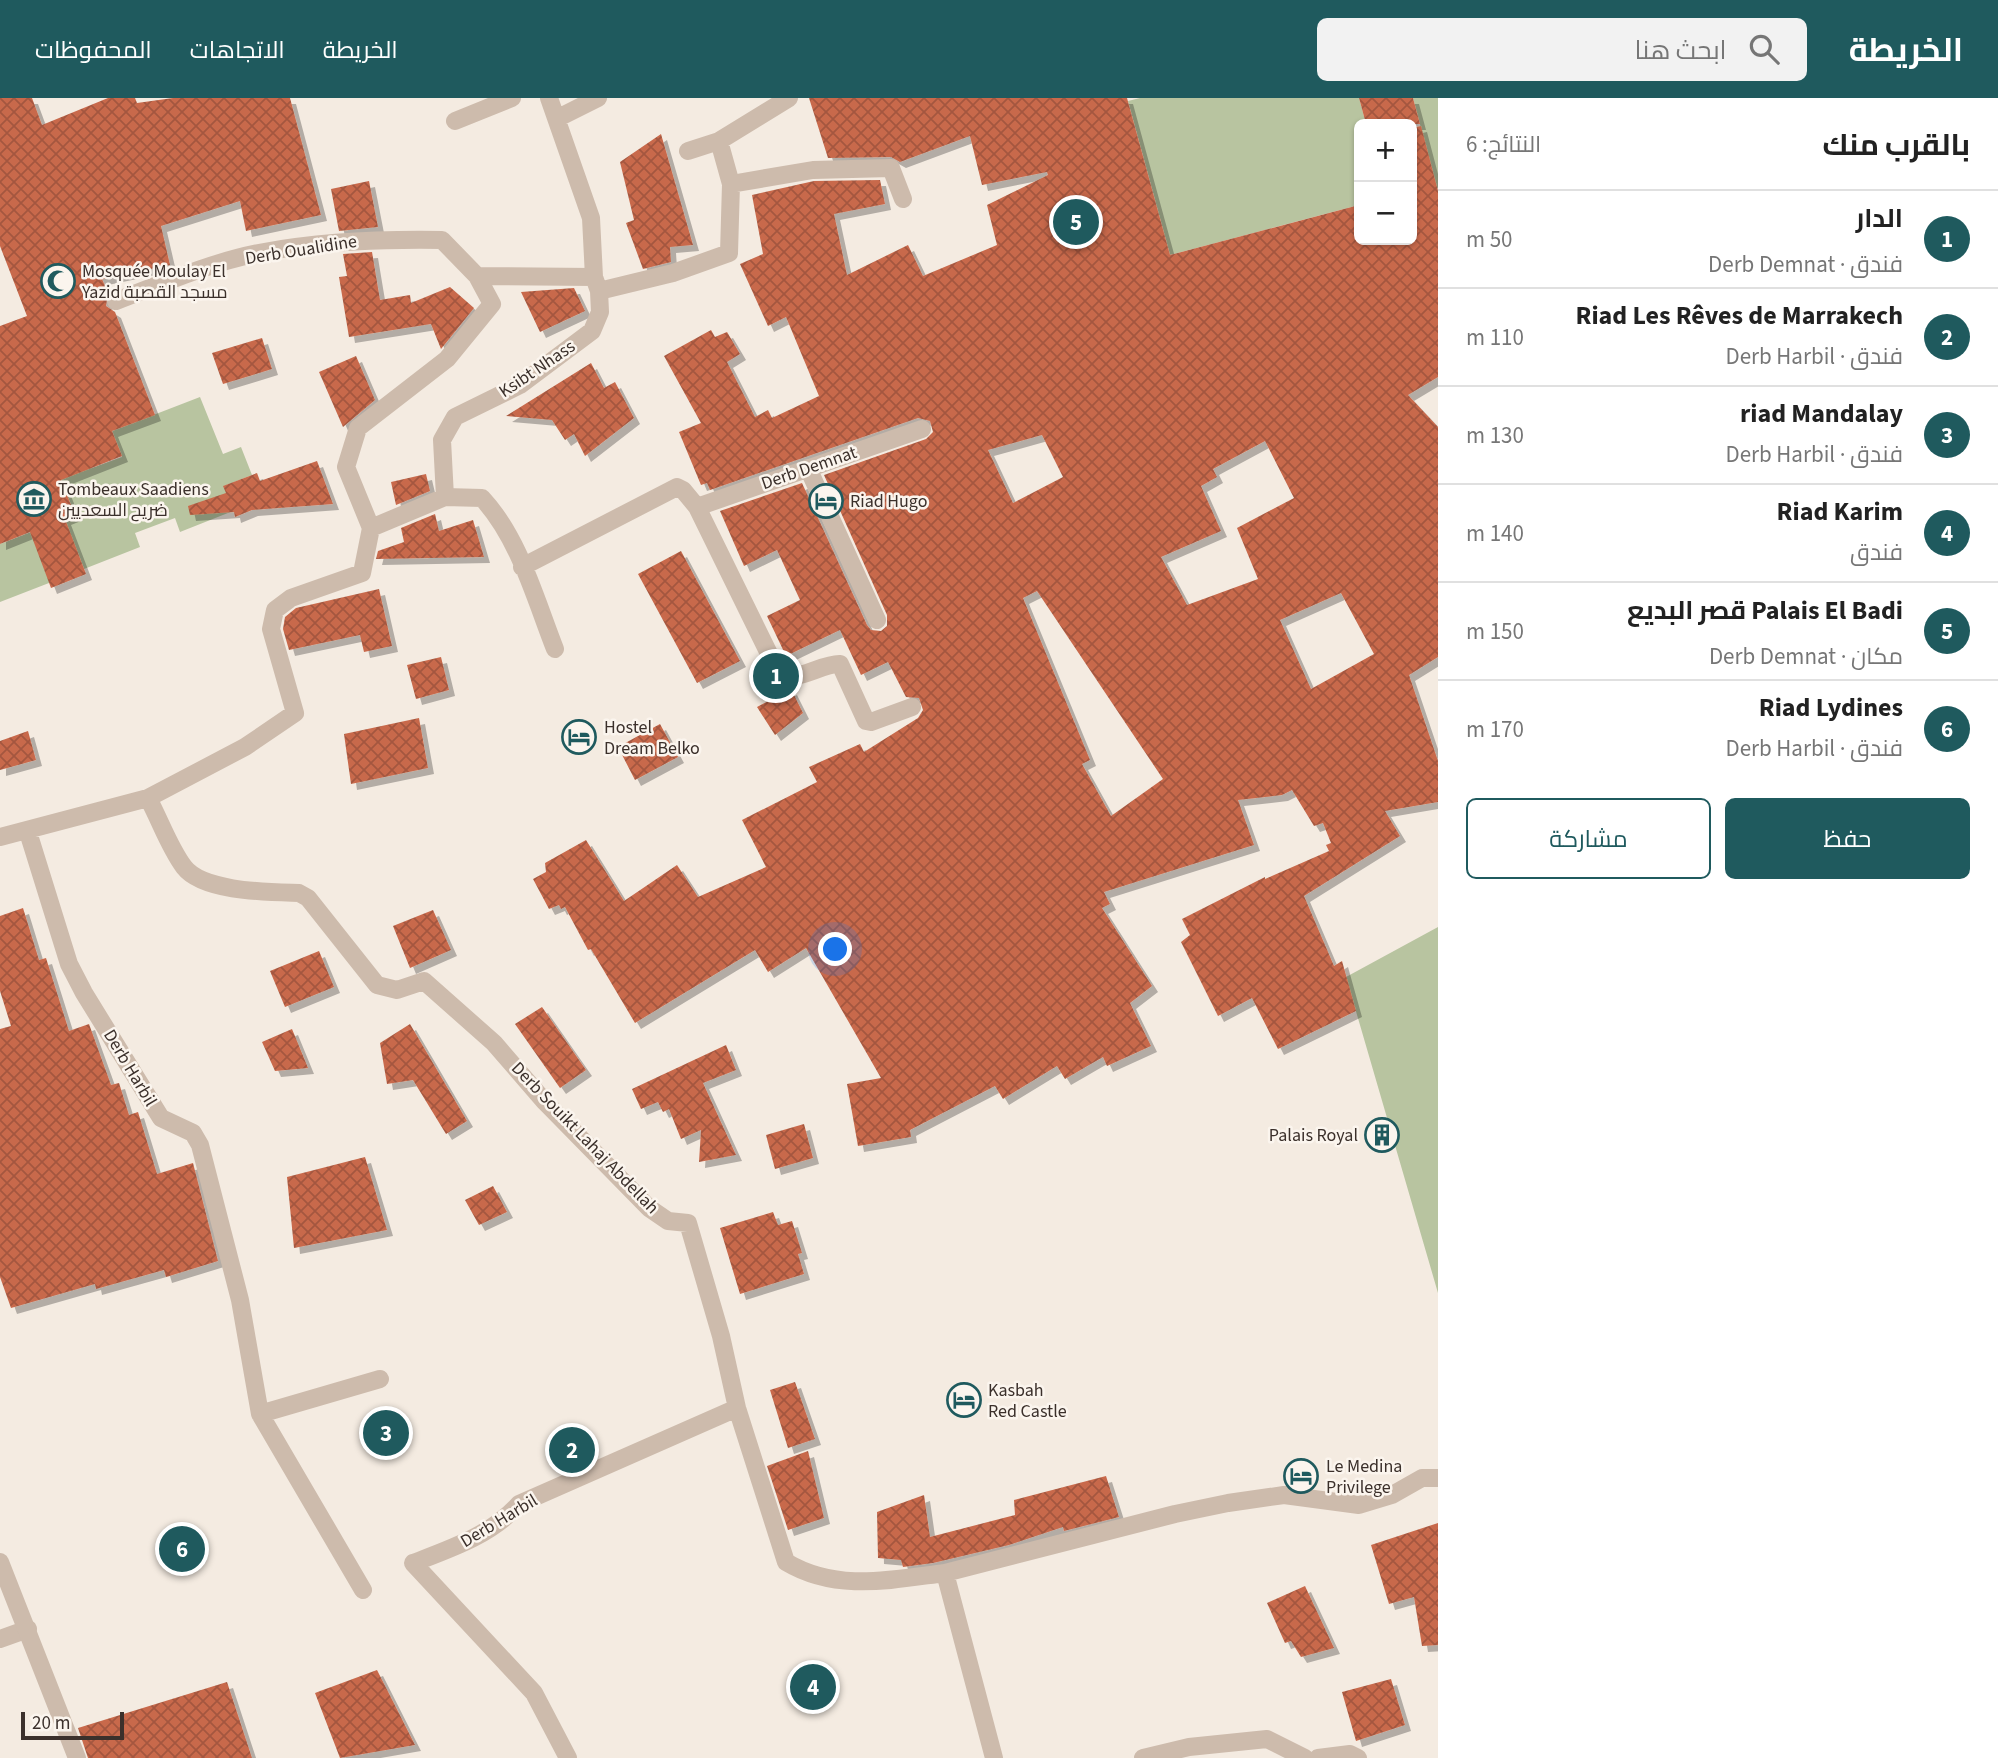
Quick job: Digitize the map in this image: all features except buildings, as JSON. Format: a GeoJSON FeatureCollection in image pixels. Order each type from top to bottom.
{"type":"FeatureCollection","features":[{"type":"Feature","properties":{"kind":"street"},"geometry":{"type":"LineString","coordinates":[[455,121],[512,98]]}},
{"type":"Feature","properties":{"kind":"street"},"geometry":{"type":"LineString","coordinates":[[549,98],[591,218],[596,284]]}},
{"type":"Feature","properties":{"kind":"street"},"geometry":{"type":"LineString","coordinates":[[558,118],[598,98]]}},
{"type":"Feature","properties":{"kind":"street"},"geometry":{"type":"LineString","coordinates":[[688,151],[719,141],[789,98]]}},
{"type":"Feature","properties":{"kind":"street"},"geometry":{"type":"LineString","coordinates":[[477,276],[596,284],[673,273],[729,253],[731,184],[719,141]]}},
{"type":"Feature","properties":{"kind":"street"},"geometry":{"type":"LineString","coordinates":[[731,184],[813,170],[891,168],[903,199]]}},
{"type":"Feature","properties":{"kind":"street","name":"Derb Oualidine"},"geometry":{"type":"LineString","coordinates":[[116,301],[262,252],[330,242],[442,240],[477,276],[492,304],[447,359],[358,428],[346,467],[371,528]]}},
{"type":"Feature","properties":{"kind":"street","name":"Ksibt Nhass"},"geometry":{"type":"LineString","coordinates":[[445,497],[442,440],[455,417],[520,385],[592,331],[600,312],[596,284]]}},
{"type":"Feature","properties":{"kind":"street","name":"Derb Demnat"},"geometry":{"type":"LineString","coordinates":[[697,507],[922,429]]}},
{"type":"Feature","properties":{"kind":"street"},"geometry":{"type":"LineString","coordinates":[[808,468],[877,620]]}},
{"type":"Feature","properties":{"kind":"street"},"geometry":{"type":"LineString","coordinates":[[522,567],[671,488],[683,490],[697,507],[778,672],[784,676],[793,676],[831,663],[840,664],[866,721],[871,722],[912,707]]}},
{"type":"Feature","properties":{"kind":"street"},"geometry":{"type":"LineString","coordinates":[[0,837],[148,798],[245,747],[295,713],[271,629],[275,610],[291,598],[362,573],[371,528],[445,497],[482,498],[496,513],[522,567],[555,649]]}},
{"type":"Feature","properties":{"kind":"street","name":"Derb Souikt Lahaj Abdellah"},"geometry":{"type":"LineString","coordinates":[[148,798],[183,866],[192,875],[213,885],[299,893],[308,898],[377,985],[397,990],[424,981],[494,1043],[545,1102],[649,1208],[668,1221],[688,1223],[721,1336],[737,1408],[786,1562],[814,1577],[859,1583],[945,1573],[1228,1503],[1284,1495],[1359,1505],[1392,1495],[1422,1478],[1438,1478]]}},
{"type":"Feature","properties":{"kind":"street","name":"Derb Harbil"},"geometry":{"type":"LineString","coordinates":[[28,831],[69,964],[84,993],[160,1118],[192,1133],[200,1145],[240,1300],[260,1414]]}},
{"type":"Feature","properties":{"kind":"street"},"geometry":{"type":"LineString","coordinates":[[363,1590],[260,1414],[380,1379]]}},
{"type":"Feature","properties":{"kind":"street","name":"Derb Harbil"},"geometry":{"type":"LineString","coordinates":[[568,1758],[534,1693],[413,1563],[464,1544],[503,1522],[519,1504],[737,1408]]}},
{"type":"Feature","properties":{"kind":"street"},"geometry":{"type":"LineString","coordinates":[[0,1562],[77,1758]]}},
{"type":"Feature","properties":{"kind":"street"},"geometry":{"type":"LineString","coordinates":[[945,1573],[994,1758]]}},
{"type":"Feature","properties":{"kind":"street"},"geometry":{"type":"LineString","coordinates":[[0,1639],[28,1629]]}},
{"type":"Feature","properties":{"kind":"street"},"geometry":{"type":"LineString","coordinates":[[1143,1758],[1196,1746],[1267,1739],[1305,1758]]}},
{"type":"Feature","properties":{"kind":"street"},"geometry":{"type":"LineString","coordinates":[[1318,1758],[1350,1754],[1358,1758]]}},
{"type":"Feature","properties":{"kind":"green space"},"geometry":{"type":"Polygon","coordinates":[[[1140,98],[1359,98],[1365,119],[1354,119],[1354,206],[1170,255],[1128,101],[1140,98]]]}},
{"type":"Feature","properties":{"kind":"green space"},"geometry":{"type":"Polygon","coordinates":[[[1413,98],[1438,98],[1438,188],[1437,188],[1413,98]]]}},
{"type":"Feature","properties":{"kind":"green space"},"geometry":{"type":"Polygon","coordinates":[[[200,397],[223,454],[241,447],[252,475],[224,486],[233,511],[180,532],[175,518],[135,533],[140,547],[84,569],[78,553],[49,583],[0,602],[0,544],[75,515],[51,455],[82,443],[92,468],[122,457],[112,431],[200,397]]]}},
{"type":"Feature","properties":{"kind":"green space"},"geometry":{"type":"Polygon","coordinates":[[[1438,927],[1438,1293],[1346,977],[1438,927]]]}},
{"type":"Feature","properties":{"kind":"place","name":"Palais El Badi قصر البديع"},"geometry":{"type":"Point","coordinates":[1076,222]}},
{"type":"Feature","properties":{"kind":"place","name":"Mosquée Moulay El Yazid مسجد القصبة"},"geometry":{"type":"Point","coordinates":[58,281]}},
{"type":"Feature","properties":{"kind":"place","name":"Tombeaux Saadiens ضريح السعديين"},"geometry":{"type":"Point","coordinates":[34,499]}},
{"type":"Feature","properties":{"kind":"place","name":"Riad Hugo"},"geometry":{"type":"Point","coordinates":[826,501]}},
{"type":"Feature","properties":{"kind":"place","name":"الدار"},"geometry":{"type":"Point","coordinates":[776,676]}},
{"type":"Feature","properties":{"kind":"place","name":"Hostel Dream Belko"},"geometry":{"type":"Point","coordinates":[579,737]}},
{"type":"Feature","properties":{"kind":"place","name":"Palais Royal"},"geometry":{"type":"Point","coordinates":[1382,1135]}},
{"type":"Feature","properties":{"kind":"place","name":"Kasbah Red Castle"},"geometry":{"type":"Point","coordinates":[964,1400]}},
{"type":"Feature","properties":{"kind":"place","name":"riad Mandalay"},"geometry":{"type":"Point","coordinates":[386,1433]}},
{"type":"Feature","properties":{"kind":"place","name":"Riad Les Rêves de Marrakech"},"geometry":{"type":"Point","coordinates":[572,1450]}},
{"type":"Feature","properties":{"kind":"place","name":"Le Medina Privilege"},"geometry":{"type":"Point","coordinates":[1301,1476]}},
{"type":"Feature","properties":{"kind":"place","name":"Riad Lydines"},"geometry":{"type":"Point","coordinates":[182,1549]}},
{"type":"Feature","properties":{"kind":"place","name":"Riad Karim"},"geometry":{"type":"Point","coordinates":[813,1687]}}]}
